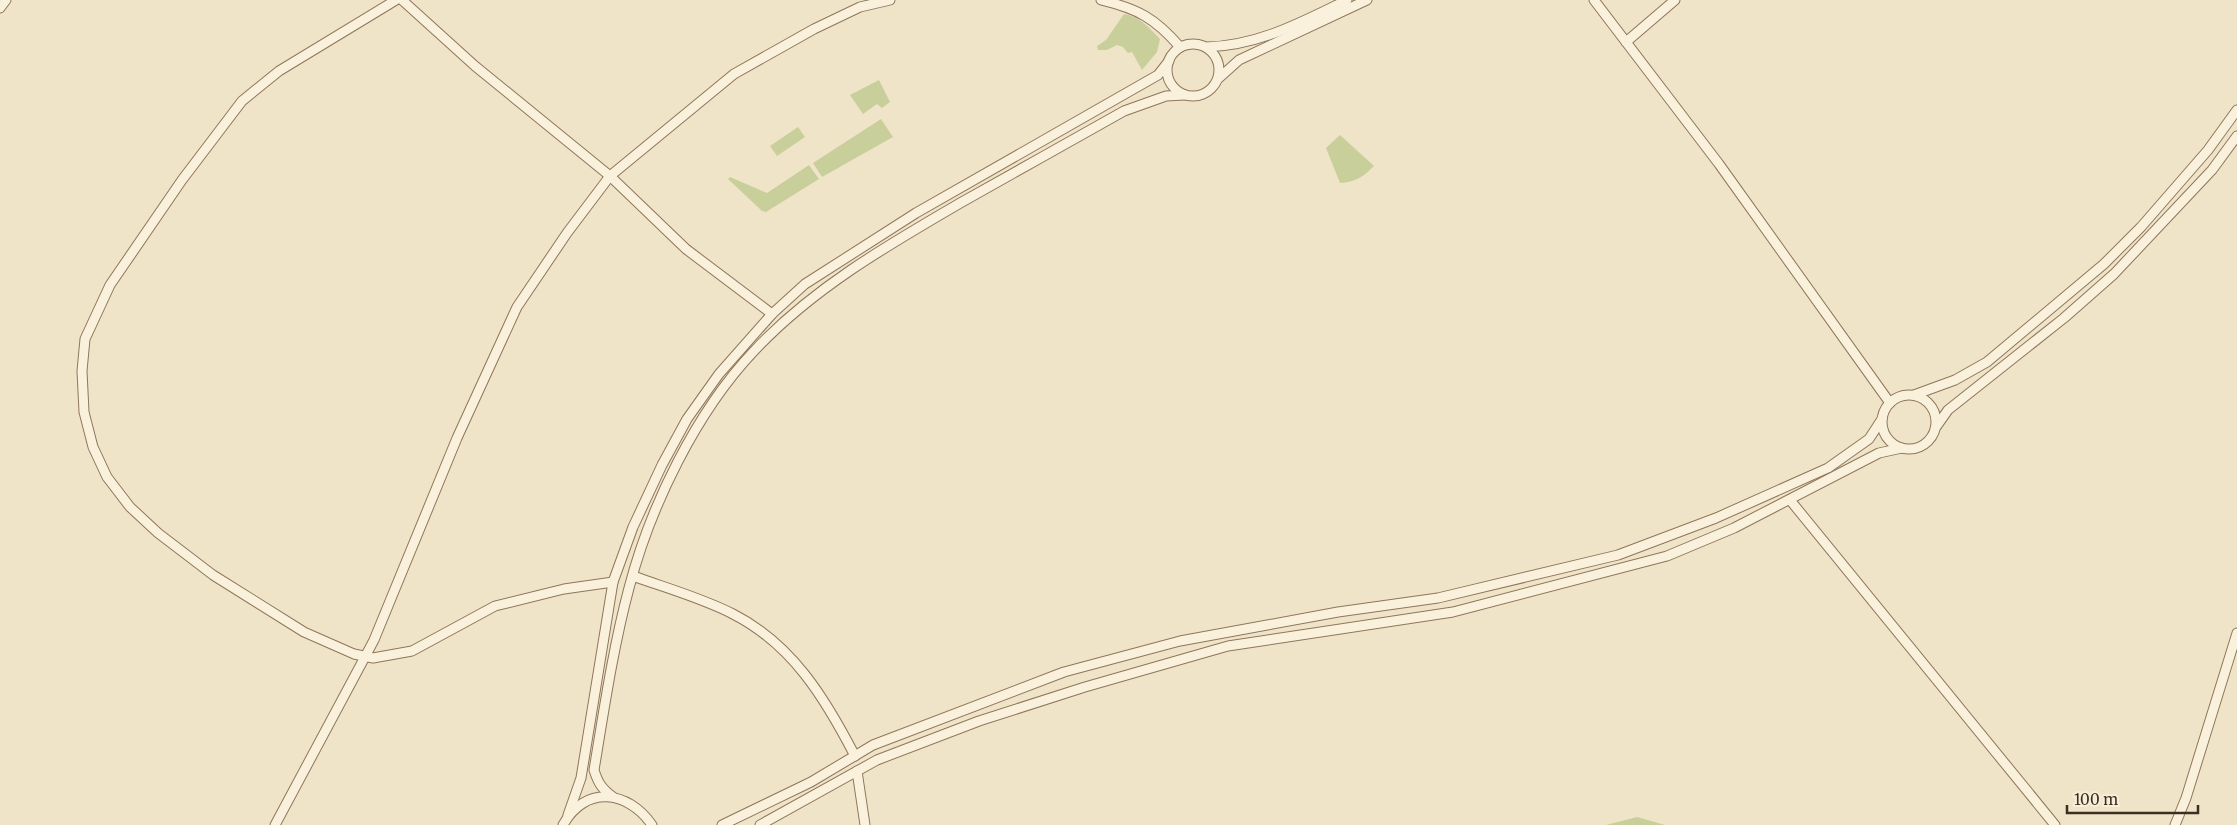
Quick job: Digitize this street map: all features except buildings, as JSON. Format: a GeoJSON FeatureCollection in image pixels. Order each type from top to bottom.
{"type":"FeatureCollection","features":[{"type":"Feature","properties":{"kind":"street"},"geometry":{"type":"LineString","coordinates":[[0,8],[6,0]]}},
{"type":"Feature","properties":{"kind":"street"},"geometry":{"type":"LineString","coordinates":[[396,0],[280,71],[242,101],[182,180],[110,285],[85,339],[82,371],[84,412],[93,448],[107,477],[130,507],[158,533],[221,580],[304,632],[354,654],[374,658],[412,651],[495,606],[564,589],[613,582]]}},
{"type":"Feature","properties":{"kind":"street"},"geometry":{"type":"LineString","coordinates":[[402,0],[475,66],[610,176],[686,249],[772,314]]}},
{"type":"Feature","properties":{"kind":"street"},"geometry":{"type":"LineString","coordinates":[[275,825],[366,657],[457,438],[517,307],[567,233],[610,176],[734,74],[814,29],[860,7],[890,0]]}},
{"type":"Feature","properties":{"kind":"street"},"geometry":{"type":"LineString","coordinates":[[1102,0],[1147,16],[1168,32],[1180,47]]}},
{"type":"Feature","properties":{"kind":"street"},"geometry":{"type":"LineString","coordinates":[[1206,47],[1256,41],[1299,24],[1347,0]]}},
{"type":"Feature","properties":{"kind":"street"},"geometry":{"type":"LineString","coordinates":[[613,797],[604,791],[598,782],[594,770],[608,685],[633,576],[649,528],[674,467],[713,401],[753,351],[812,296],[887,245],[1124,111],[1166,96],[1194,96],[1209,91],[1218,78],[1239,60],[1367,0]]}},
{"type":"Feature","properties":{"kind":"street"},"geometry":{"type":"LineString","coordinates":[[1594,0],[1719,164],[1890,403]]}},
{"type":"Feature","properties":{"kind":"street"},"geometry":{"type":"LineString","coordinates":[[1626,42],[1675,0]]}},
{"type":"Feature","properties":{"kind":"street"},"geometry":{"type":"LineString","coordinates":[[563,825],[581,778],[613,582],[633,527],[662,465],[687,419],[719,374],[772,314],[805,284],[866,244],[1000,164],[1158,75],[1180,47],[1198,44],[1206,47],[1218,60],[1218,78]]}},
{"type":"Feature","properties":{"kind":"street"},"geometry":{"type":"LineString","coordinates":[[1169,61],[1168,78],[1172,85],[1185,95]]}},
{"type":"Feature","properties":{"kind":"street"},"geometry":{"type":"LineString","coordinates":[[722,825],[811,782],[873,745],[1064,672],[1170,643],[1338,612],[1438,598],[1618,555],[1716,518],[1828,468],[1870,439],[1890,403],[1898,397],[1914,395],[1955,380],[1987,362],[2104,264],[2141,227],[2208,150],[2237,110]]}},
{"type":"Feature","properties":{"kind":"street"},"geometry":{"type":"LineString","coordinates":[[760,825],[877,760],[979,721],[1085,687],[1228,646],[1330,629],[1453,612],[1667,556],[1734,528],[1879,453],[1902,448],[1920,447],[1928,442],[1948,410],[2064,318],[2114,274],[2212,170],[2237,136]]}},
{"type":"Feature","properties":{"kind":"street"},"geometry":{"type":"LineString","coordinates":[[1914,395],[1929,403],[1936,418],[1936,427]]}},
{"type":"Feature","properties":{"kind":"street"},"geometry":{"type":"LineString","coordinates":[[1882,419],[1883,429],[1887,437],[1902,448]]}},
{"type":"Feature","properties":{"kind":"street"},"geometry":{"type":"LineString","coordinates":[[1790,500],[2054,825]]}},
{"type":"Feature","properties":{"kind":"street"},"geometry":{"type":"LineString","coordinates":[[633,576],[732,613],[762,630],[790,655],[814,684],[837,721],[855,756]]}},
{"type":"Feature","properties":{"kind":"street"},"geometry":{"type":"LineString","coordinates":[[2175,825],[2186,798],[2237,633]]}},
{"type":"Feature","properties":{"kind":"street"},"geometry":{"type":"LineString","coordinates":[[857,771],[865,825]]}},
{"type":"Feature","properties":{"kind":"street"},"geometry":{"type":"LineString","coordinates":[[568,815],[580,804],[596,798],[613,797],[629,801],[643,811],[652,825]]}},
{"type":"Feature","properties":{"kind":"green space"},"geometry":{"type":"Polygon","coordinates":[[[1124,14],[1140,20],[1160,39],[1157,52],[1142,70],[1132,52],[1128,53],[1123,47],[1117,45],[1107,50],[1098,50],[1097,46],[1106,40],[1124,14]]]}},
{"type":"Feature","properties":{"kind":"green space"},"geometry":{"type":"Polygon","coordinates":[[[879,80],[890,102],[882,108],[877,104],[863,114],[850,95],[879,80]]]}},
{"type":"Feature","properties":{"kind":"green space"},"geometry":{"type":"Polygon","coordinates":[[[881,119],[893,137],[822,177],[813,163],[881,119]]]}},
{"type":"Feature","properties":{"kind":"green space"},"geometry":{"type":"Polygon","coordinates":[[[798,127],[805,137],[777,156],[770,146],[798,127]]]}},
{"type":"Feature","properties":{"kind":"green space"},"geometry":{"type":"Polygon","coordinates":[[[1340,135],[1374,166],[1359,178],[1340,183],[1326,148],[1340,135]]]}},
{"type":"Feature","properties":{"kind":"green space"},"geometry":{"type":"Polygon","coordinates":[[[809,165],[819,179],[766,212],[762,211],[728,179],[730,177],[767,193],[809,165]]]}},
{"type":"Feature","properties":{"kind":"green space"},"geometry":{"type":"Polygon","coordinates":[[[1637,817],[1665,825],[1606,825],[1637,817]]]}}]}
